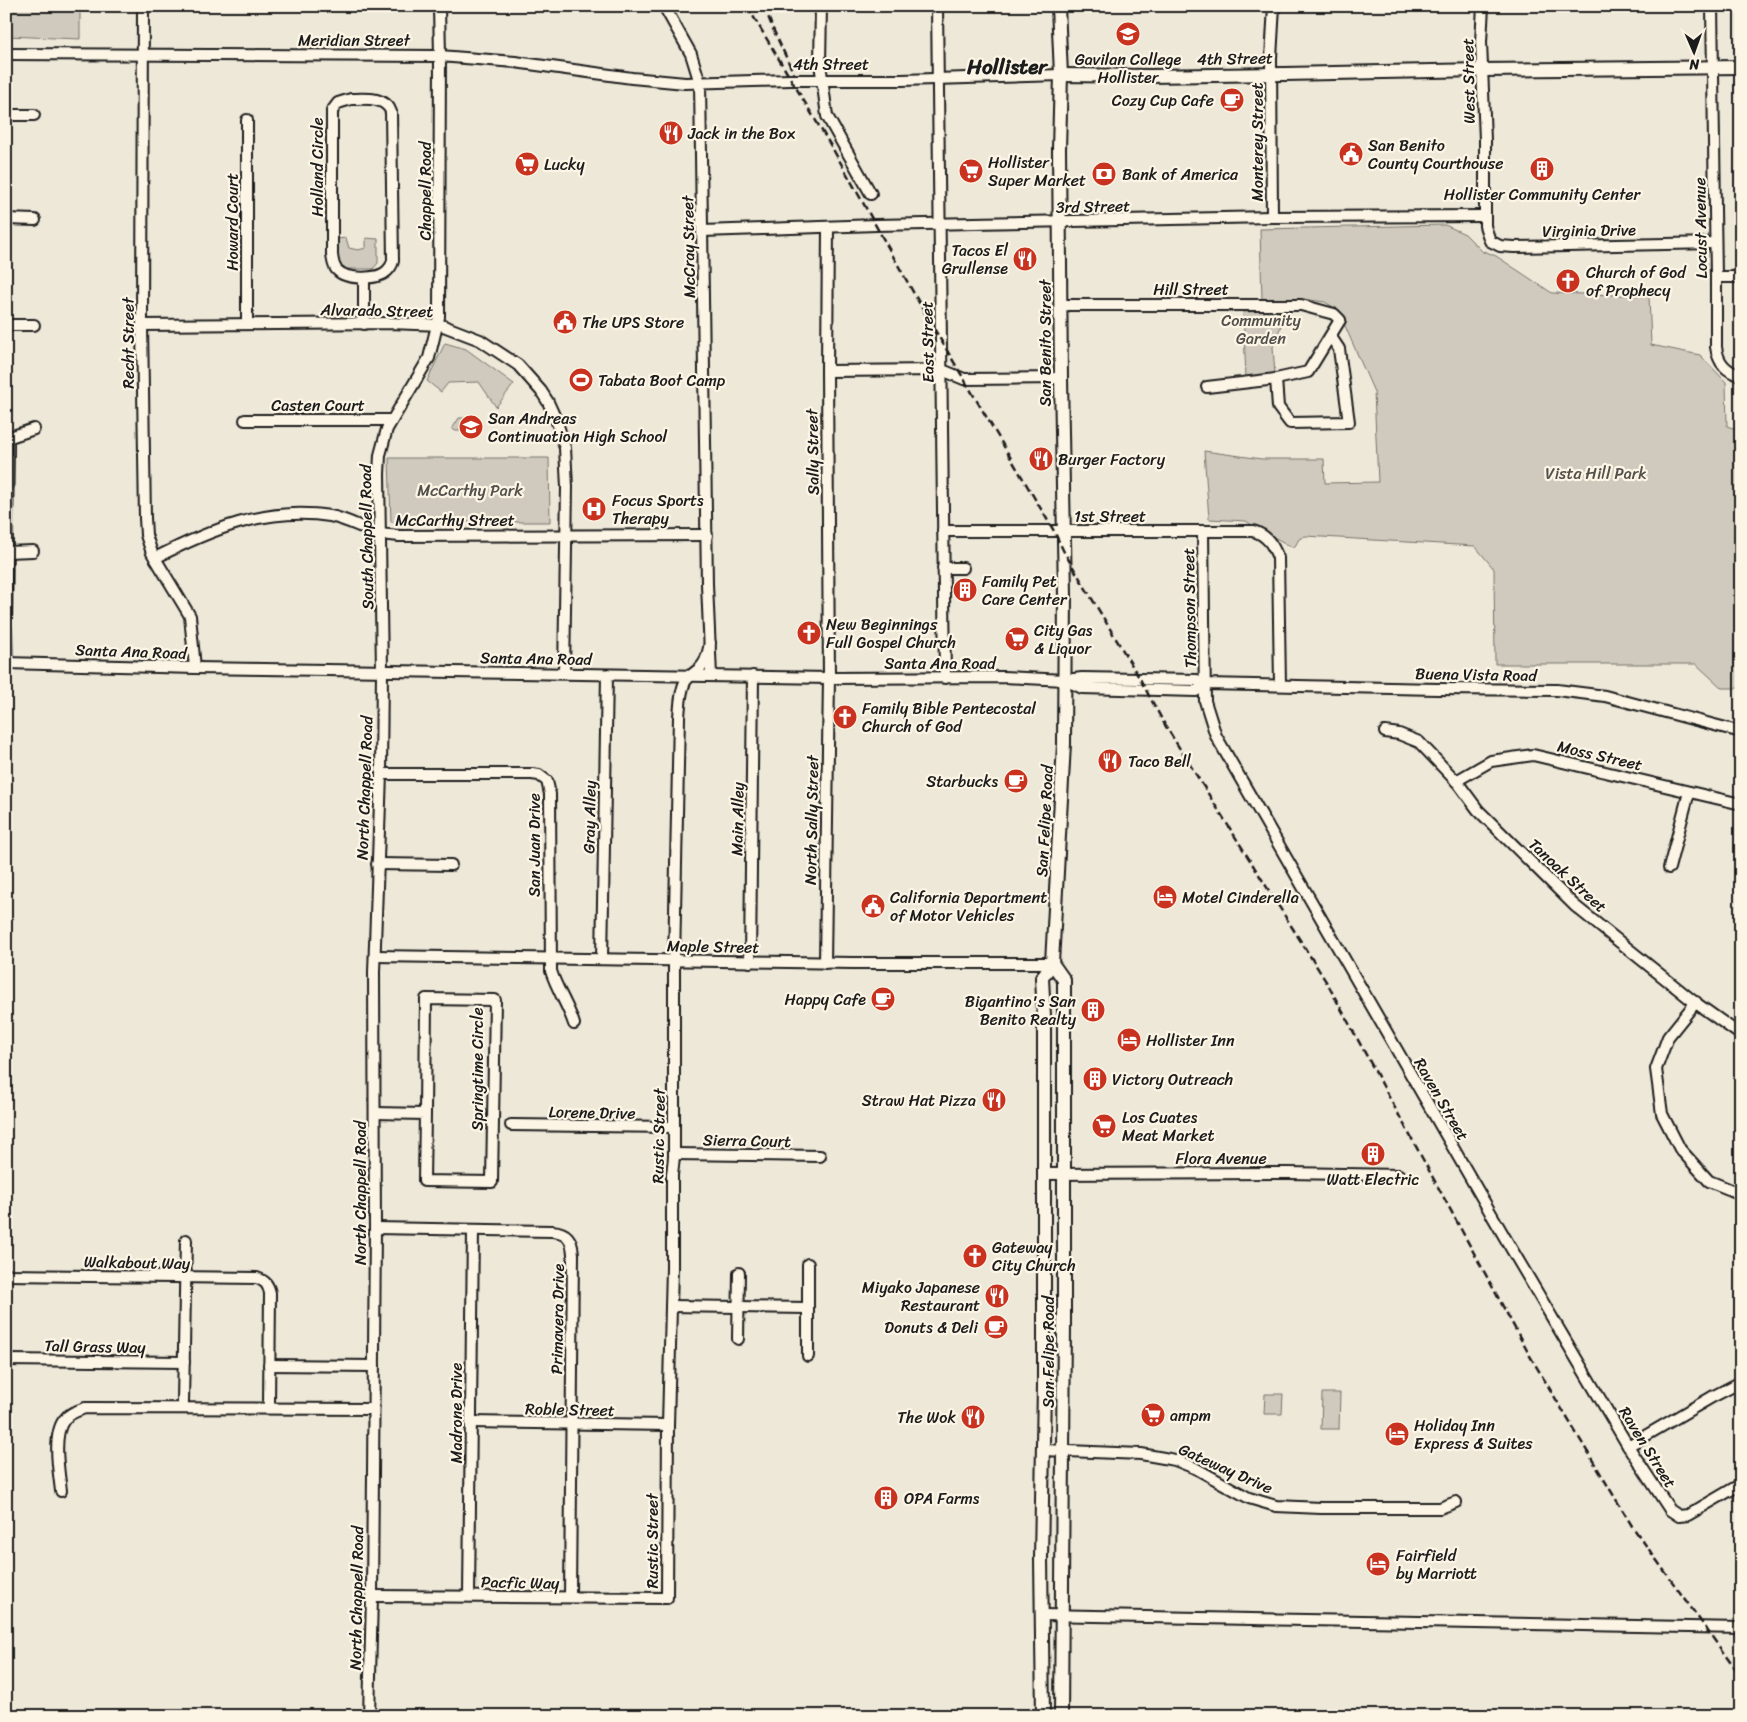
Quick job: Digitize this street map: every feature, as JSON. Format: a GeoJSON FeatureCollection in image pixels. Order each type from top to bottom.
{"type":"FeatureCollection","features":[{"type":"Feature","properties":{"kind":"main road","name":"San Benito Street"},"geometry":{"type":"LineString","coordinates":[[1058,6],[1061,74],[1058,149],[1066,594],[1065,680]]}},
{"type":"Feature","properties":{"kind":"main road","name":"4th Street"},"geometry":{"type":"LineString","coordinates":[[1061,74],[1150,76],[1741,67]]}},
{"type":"Feature","properties":{"kind":"main road","name":"San Felipe Road"},"geometry":{"type":"LineString","coordinates":[[1043,1716],[1044,1016],[1042,978],[1052,963],[1064,744],[1065,680]]}},
{"type":"Feature","properties":{"kind":"main road","name":"San Felipe Road"},"geometry":{"type":"LineString","coordinates":[[1052,963],[1064,980],[1064,1451],[1061,1716]]}},
{"type":"Feature","properties":{"kind":"street","name":"Recht Street"},"geometry":{"type":"LineString","coordinates":[[143,6],[142,325],[145,518],[148,544],[190,616],[195,668]]}},
{"type":"Feature","properties":{"kind":"street","name":"Chappell Road"},"geometry":{"type":"LineString","coordinates":[[437,325],[439,317],[439,6]]}},
{"type":"Feature","properties":{"kind":"street","name":"McCray Street"},"geometry":{"type":"LineString","coordinates":[[664,6],[691,54],[700,83],[711,676]]}},
{"type":"Feature","properties":{"kind":"street"},"geometry":{"type":"LineString","coordinates":[[821,6],[822,80],[827,116],[872,194]]}},
{"type":"Feature","properties":{"kind":"street","name":"East Street"},"geometry":{"type":"LineString","coordinates":[[937,6],[945,678]]}},
{"type":"Feature","properties":{"kind":"street","name":"Monterey Street"},"geometry":{"type":"LineString","coordinates":[[1272,217],[1274,6]]}},
{"type":"Feature","properties":{"kind":"street","name":"West Street"},"geometry":{"type":"LineString","coordinates":[[1483,6],[1481,70],[1485,144],[1485,216]]}},
{"type":"Feature","properties":{"kind":"street","name":"Locust Avenue"},"geometry":{"type":"LineString","coordinates":[[1712,6],[1717,357],[1728,370],[1741,376]]}},
{"type":"Feature","properties":{"kind":"street","name":"Meridian Street"},"geometry":{"type":"LineString","coordinates":[[6,54],[440,56],[515,62],[652,81],[700,83]]}},
{"type":"Feature","properties":{"kind":"street","name":"4th Street"},"geometry":{"type":"LineString","coordinates":[[700,83],[996,78],[1061,74]]}},
{"type":"Feature","properties":{"kind":"street","name":"Holland Circle"},"geometry":{"type":"LineString","coordinates":[[351,100],[371,100],[385,103],[390,108],[392,120],[393,261],[391,267],[384,274],[364,278],[341,274],[333,264],[332,255],[332,110],[338,102],[351,100]]}},
{"type":"Feature","properties":{"kind":"street"},"geometry":{"type":"LineString","coordinates":[[6,115],[34,116]]}},
{"type":"Feature","properties":{"kind":"street","name":"Howard Court"},"geometry":{"type":"LineString","coordinates":[[247,120],[247,324]]}},
{"type":"Feature","properties":{"kind":"street","name":"Virginia Drive"},"geometry":{"type":"LineString","coordinates":[[1485,216],[1488,238],[1500,246],[1715,244]]}},
{"type":"Feature","properties":{"kind":"street","name":"3rd Street"},"geometry":{"type":"LineString","coordinates":[[702,231],[1272,217],[1485,216]]}},
{"type":"Feature","properties":{"kind":"street"},"geometry":{"type":"LineString","coordinates":[[6,220],[35,220]]}},
{"type":"Feature","properties":{"kind":"street","name":"Sally Street"},"geometry":{"type":"LineString","coordinates":[[828,227],[826,370],[829,678]]}},
{"type":"Feature","properties":{"kind":"street"},"geometry":{"type":"LineString","coordinates":[[1716,277],[1741,277]]}},
{"type":"Feature","properties":{"kind":"street"},"geometry":{"type":"LineString","coordinates":[[364,278],[364,324]]}},
{"type":"Feature","properties":{"kind":"street","name":"Hill Street"},"geometry":{"type":"LineString","coordinates":[[1061,304],[1300,305],[1334,314],[1340,320],[1331,337]]}},
{"type":"Feature","properties":{"kind":"street","name":"Alvarado Street"},"geometry":{"type":"LineString","coordinates":[[142,325],[409,323],[441,325],[480,340],[518,365],[541,391],[557,422],[564,446],[567,487],[564,673]]}},
{"type":"Feature","properties":{"kind":"street"},"geometry":{"type":"LineString","coordinates":[[6,325],[34,325]]}},
{"type":"Feature","properties":{"kind":"street","name":"South Chappell Road"},"geometry":{"type":"LineString","coordinates":[[382,671],[380,455],[391,420],[429,358],[437,325]]}},
{"type":"Feature","properties":{"kind":"street"},"geometry":{"type":"LineString","coordinates":[[1207,387],[1276,379],[1308,372],[1331,337],[1339,348],[1349,422],[1290,423],[1278,406],[1276,379]]}},
{"type":"Feature","properties":{"kind":"street"},"geometry":{"type":"LineString","coordinates":[[826,370],[942,370],[964,379],[1061,378]]}},
{"type":"Feature","properties":{"kind":"street","name":"Casten Court"},"geometry":{"type":"LineString","coordinates":[[245,420],[391,420]]}},
{"type":"Feature","properties":{"kind":"street"},"geometry":{"type":"LineString","coordinates":[[6,615],[7,438],[34,429]]}},
{"type":"Feature","properties":{"kind":"street","name":"McCarthy Street"},"geometry":{"type":"LineString","coordinates":[[155,558],[223,527],[251,519],[301,514],[332,517],[380,534],[399,536],[707,535]]}},
{"type":"Feature","properties":{"kind":"street","name":"1st Street"},"geometry":{"type":"LineString","coordinates":[[943,531],[1253,531],[1260,533],[1272,543],[1278,558],[1280,685]]}},
{"type":"Feature","properties":{"kind":"street","name":"Thompson Street"},"geometry":{"type":"LineString","coordinates":[[1203,532],[1206,684]]}},
{"type":"Feature","properties":{"kind":"street"},"geometry":{"type":"LineString","coordinates":[[7,552],[33,551]]}},
{"type":"Feature","properties":{"kind":"street"},"geometry":{"type":"LineString","coordinates":[[943,568],[962,568]]}},
{"type":"Feature","properties":{"kind":"street"},"geometry":{"type":"LineString","coordinates":[[6,630],[6,663]]}},
{"type":"Feature","properties":{"kind":"street","name":"Rustic Street"},"geometry":{"type":"LineString","coordinates":[[667,1598],[668,1425],[672,1175],[674,1154],[674,961],[679,717],[682,692],[690,676],[705,661],[710,643]]}},
{"type":"Feature","properties":{"kind":"street","name":"Santa Ana Road"},"geometry":{"type":"LineString","coordinates":[[6,663],[607,675],[829,678],[1003,677],[1065,680]]}},
{"type":"Feature","properties":{"kind":"street","name":"North Chappell Road"},"geometry":{"type":"LineString","coordinates":[[369,1716],[374,1366],[375,956],[381,774],[382,671]]}},
{"type":"Feature","properties":{"kind":"street","name":"Gray Alley"},"geometry":{"type":"LineString","coordinates":[[602,959],[607,675]]}},
{"type":"Feature","properties":{"kind":"street","name":"Main Alley"},"geometry":{"type":"LineString","coordinates":[[750,962],[753,676]]}},
{"type":"Feature","properties":{"kind":"street","name":"North Sally Street"},"geometry":{"type":"LineString","coordinates":[[825,963],[829,678]]}},
{"type":"Feature","properties":{"kind":"street","name":"Buena Vista Road"},"geometry":{"type":"LineString","coordinates":[[1065,680],[1082,678],[1198,680],[1206,684],[1556,690],[1606,696],[1741,732]]}},
{"type":"Feature","properties":{"kind":"street","name":"Raven Street"},"geometry":{"type":"LineString","coordinates":[[1206,684],[1205,701],[1216,736],[1445,1135],[1628,1446],[1670,1510],[1680,1516],[1688,1515],[1741,1484]]}},
{"type":"Feature","properties":{"kind":"street","name":"Tanoak Street"},"geometry":{"type":"LineString","coordinates":[[1385,732],[1399,734],[1419,742],[1456,781],[1478,810],[1575,906],[1696,1002],[1741,1035]]}},
{"type":"Feature","properties":{"kind":"street","name":"Moss Street"},"geometry":{"type":"LineString","coordinates":[[1456,781],[1491,761],[1533,755],[1741,804]]}},
{"type":"Feature","properties":{"kind":"street","name":"San Juan Drive"},"geometry":{"type":"LineString","coordinates":[[381,774],[532,774],[545,778],[548,781],[550,794],[550,958]]}},
{"type":"Feature","properties":{"kind":"street"},"geometry":{"type":"LineString","coordinates":[[1669,868],[1689,792]]}},
{"type":"Feature","properties":{"kind":"street"},"geometry":{"type":"LineString","coordinates":[[377,864],[451,865]]}},
{"type":"Feature","properties":{"kind":"street","name":"Maple Street"},"geometry":{"type":"LineString","coordinates":[[375,956],[825,963],[1052,963]]}},
{"type":"Feature","properties":{"kind":"street"},"geometry":{"type":"LineString","coordinates":[[550,958],[554,981],[569,1008],[574,1024]]}},
{"type":"Feature","properties":{"kind":"street","name":"Springtime Circle"},"geometry":{"type":"LineString","coordinates":[[426,999],[495,1000],[492,1182],[424,1181],[425,1114],[426,999]]}},
{"type":"Feature","properties":{"kind":"street"},"geometry":{"type":"LineString","coordinates":[[1696,1002],[1668,1037],[1656,1070],[1662,1114],[1680,1149],[1709,1181],[1740,1193]]}},
{"type":"Feature","properties":{"kind":"street"},"geometry":{"type":"LineString","coordinates":[[375,1113],[425,1114]]}},
{"type":"Feature","properties":{"kind":"street","name":"Lorene Drive"},"geometry":{"type":"LineString","coordinates":[[511,1125],[674,1127]]}},
{"type":"Feature","properties":{"kind":"street","name":"Sierra Court"},"geometry":{"type":"LineString","coordinates":[[674,1154],[820,1156]]}},
{"type":"Feature","properties":{"kind":"street","name":"Flora Avenue"},"geometry":{"type":"LineString","coordinates":[[1043,1174],[1290,1173],[1399,1175]]}},
{"type":"Feature","properties":{"kind":"street","name":"Primavera Drive"},"geometry":{"type":"LineString","coordinates":[[375,1228],[558,1231],[568,1236],[571,1242],[573,1265],[570,1597]]}},
{"type":"Feature","properties":{"kind":"street","name":"Madrone Drive"},"geometry":{"type":"LineString","coordinates":[[469,1596],[473,1230]]}},
{"type":"Feature","properties":{"kind":"street"},"geometry":{"type":"LineString","coordinates":[[183,1402],[186,1240]]}},
{"type":"Feature","properties":{"kind":"street"},"geometry":{"type":"LineString","coordinates":[[808,1264],[808,1356]]}},
{"type":"Feature","properties":{"kind":"street"},"geometry":{"type":"LineString","coordinates":[[738,1339],[739,1273]]}},
{"type":"Feature","properties":{"kind":"street","name":"Walkabout Way"},"geometry":{"type":"LineString","coordinates":[[6,1275],[257,1278],[266,1284],[270,1293],[270,1365]]}},
{"type":"Feature","properties":{"kind":"street"},"geometry":{"type":"LineString","coordinates":[[671,1306],[807,1308]]}},
{"type":"Feature","properties":{"kind":"street","name":"Tall Grass Way"},"geometry":{"type":"LineString","coordinates":[[6,1360],[184,1362]]}},
{"type":"Feature","properties":{"kind":"street"},"geometry":{"type":"LineString","coordinates":[[269,1405],[270,1365],[374,1366]]}},
{"type":"Feature","properties":{"kind":"street"},"geometry":{"type":"LineString","coordinates":[[1628,1446],[1741,1382]]}},
{"type":"Feature","properties":{"kind":"street"},"geometry":{"type":"LineString","coordinates":[[61,1491],[58,1460],[60,1427],[68,1415],[85,1408],[373,1409]]}},
{"type":"Feature","properties":{"kind":"street","name":"Roble Street"},"geometry":{"type":"LineString","coordinates":[[471,1422],[668,1425]]}},
{"type":"Feature","properties":{"kind":"street","name":"Gateway Drive"},"geometry":{"type":"LineString","coordinates":[[1042,1450],[1141,1454],[1175,1460],[1195,1468],[1249,1498],[1276,1506],[1313,1508],[1440,1508],[1456,1502]]}},
{"type":"Feature","properties":{"kind":"street","name":"Pacfic Way"},"geometry":{"type":"LineString","coordinates":[[372,1596],[667,1598]]}},
{"type":"Feature","properties":{"kind":"street"},"geometry":{"type":"LineString","coordinates":[[1042,1615],[1741,1628]]}},
{"type":"Feature","properties":{"kind":"green space"},"geometry":{"type":"Polygon","coordinates":[[[6,6],[80,6],[80,39],[6,36],[6,6]]]}},
{"type":"Feature","properties":{"kind":"green space","name":"Vista Hill Park"},"geometry":{"type":"Polygon","coordinates":[[[1445,225],[1465,234],[1484,253],[1484,251],[1496,256],[1552,293],[1649,296],[1651,345],[1700,355],[1726,382],[1727,426],[1741,431],[1741,688],[1722,688],[1696,664],[1495,664],[1494,569],[1475,546],[1305,536],[1299,539],[1294,548],[1246,521],[1209,519],[1204,451],[1262,459],[1324,459],[1325,483],[1378,482],[1374,392],[1338,310],[1325,302],[1262,299],[1260,229],[1445,225]]]}},
{"type":"Feature","properties":{"kind":"green space"},"geometry":{"type":"Polygon","coordinates":[[[346,238],[349,248],[358,250],[366,248],[366,238],[378,239],[378,263],[373,269],[347,269],[338,262],[337,239],[346,238]]]}},
{"type":"Feature","properties":{"kind":"green space","name":"Community Garden"},"geometry":{"type":"Polygon","coordinates":[[[1276,311],[1285,315],[1273,347],[1275,375],[1246,377],[1243,312],[1276,311]]]}},
{"type":"Feature","properties":{"kind":"green space"},"geometry":{"type":"Polygon","coordinates":[[[445,343],[466,349],[514,384],[496,407],[479,382],[448,383],[441,392],[427,381],[445,343]]]}},
{"type":"Feature","properties":{"kind":"green space"},"geometry":{"type":"Polygon","coordinates":[[[459,418],[470,418],[481,426],[478,431],[456,431],[452,429],[459,418]]]}},
{"type":"Feature","properties":{"kind":"green space","name":"McCarthy Park"},"geometry":{"type":"Polygon","coordinates":[[[389,458],[549,458],[550,522],[391,522],[389,458]]]}},
{"type":"Feature","properties":{"kind":"green space"},"geometry":{"type":"Polygon","coordinates":[[[1322,1393],[1340,1393],[1339,1429],[1321,1429],[1322,1393]]]}},
{"type":"Feature","properties":{"kind":"green space"},"geometry":{"type":"Polygon","coordinates":[[[1265,1394],[1283,1394],[1282,1414],[1264,1414],[1265,1394]]]}},
{"type":"Feature","properties":{"kind":"railway"},"geometry":{"type":"LineString","coordinates":[[747,6],[834,151],[926,315],[1054,531],[1064,552],[1140,679],[1165,725],[1327,983],[1530,1356],[1632,1526],[1741,1677]]}},
{"type":"Feature","properties":{"kind":"railway"},"geometry":{"type":"LineString","coordinates":[[764,6],[794,74]]}},
{"type":"Feature","properties":{"kind":"place","name":"Gavilan College Hollister"},"geometry":{"type":"Point","coordinates":[1128,34]}},
{"type":"Feature","properties":{"kind":"place","name":"Cozy Cup Cafe"},"geometry":{"type":"Point","coordinates":[1232,100]}},
{"type":"Feature","properties":{"kind":"place","name":"Jack in the Box"},"geometry":{"type":"Point","coordinates":[671,133]}},
{"type":"Feature","properties":{"kind":"place","name":"San Benito County Courthouse"},"geometry":{"type":"Point","coordinates":[1351,154]}},
{"type":"Feature","properties":{"kind":"place","name":"Lucky"},"geometry":{"type":"Point","coordinates":[527,164]}},
{"type":"Feature","properties":{"kind":"place","name":"Hollister Community Center"},"geometry":{"type":"Point","coordinates":[1542,169]}},
{"type":"Feature","properties":{"kind":"place","name":"Hollister Super Market"},"geometry":{"type":"Point","coordinates":[971,171]}},
{"type":"Feature","properties":{"kind":"place","name":"Bank of America"},"geometry":{"type":"Point","coordinates":[1104,174]}},
{"type":"Feature","properties":{"kind":"place","name":"Tacos El Grullense"},"geometry":{"type":"Point","coordinates":[1025,259]}},
{"type":"Feature","properties":{"kind":"place","name":"Church of God of Prophecy"},"geometry":{"type":"Point","coordinates":[1568,281]}},
{"type":"Feature","properties":{"kind":"place","name":"The UPS Store"},"geometry":{"type":"Point","coordinates":[565,322]}},
{"type":"Feature","properties":{"kind":"place","name":"Tabata Boot Camp"},"geometry":{"type":"Point","coordinates":[581,380]}},
{"type":"Feature","properties":{"kind":"place","name":"San Andreas Continuation High School"},"geometry":{"type":"Point","coordinates":[471,427]}},
{"type":"Feature","properties":{"kind":"place","name":"Burger Factory"},"geometry":{"type":"Point","coordinates":[1041,459]}},
{"type":"Feature","properties":{"kind":"place","name":"Focus Sports Therapy"},"geometry":{"type":"Point","coordinates":[594,509]}},
{"type":"Feature","properties":{"kind":"place","name":"Family Pet Care Center"},"geometry":{"type":"Point","coordinates":[965,590]}},
{"type":"Feature","properties":{"kind":"place","name":"New Beginnings Full Gospel Church"},"geometry":{"type":"Point","coordinates":[809,633]}},
{"type":"Feature","properties":{"kind":"place","name":"City Gas & Liquor"},"geometry":{"type":"Point","coordinates":[1017,639]}},
{"type":"Feature","properties":{"kind":"place","name":"Family Bible Pentecostal Church of God"},"geometry":{"type":"Point","coordinates":[845,717]}},
{"type":"Feature","properties":{"kind":"place","name":"Taco Bell"},"geometry":{"type":"Point","coordinates":[1110,761]}},
{"type":"Feature","properties":{"kind":"place","name":"Starbucks"},"geometry":{"type":"Point","coordinates":[1016,781]}},
{"type":"Feature","properties":{"kind":"place","name":"Motel Cinderella"},"geometry":{"type":"Point","coordinates":[1165,897]}},
{"type":"Feature","properties":{"kind":"place","name":"California Department of Motor Vehicles"},"geometry":{"type":"Point","coordinates":[873,906]}},
{"type":"Feature","properties":{"kind":"place","name":"Happy Cafe"},"geometry":{"type":"Point","coordinates":[883,999]}},
{"type":"Feature","properties":{"kind":"place","name":"Bigantino's San Benito Realty"},"geometry":{"type":"Point","coordinates":[1093,1010]}},
{"type":"Feature","properties":{"kind":"place","name":"Hollister Inn"},"geometry":{"type":"Point","coordinates":[1129,1040]}},
{"type":"Feature","properties":{"kind":"place","name":"Victory Outreach"},"geometry":{"type":"Point","coordinates":[1095,1079]}},
{"type":"Feature","properties":{"kind":"place","name":"Straw Hat Pizza"},"geometry":{"type":"Point","coordinates":[994,1100]}},
{"type":"Feature","properties":{"kind":"place","name":"Los Cuates Meat Market"},"geometry":{"type":"Point","coordinates":[1104,1126]}},
{"type":"Feature","properties":{"kind":"place","name":"Watt Electric"},"geometry":{"type":"Point","coordinates":[1373,1154]}},
{"type":"Feature","properties":{"kind":"place","name":"Gateway City Church"},"geometry":{"type":"Point","coordinates":[975,1256]}},
{"type":"Feature","properties":{"kind":"place","name":"Miyako Japanese Restaurant"},"geometry":{"type":"Point","coordinates":[997,1296]}},
{"type":"Feature","properties":{"kind":"place","name":"Donuts & Deli"},"geometry":{"type":"Point","coordinates":[996,1327]}},
{"type":"Feature","properties":{"kind":"place","name":"ampm"},"geometry":{"type":"Point","coordinates":[1153,1415]}},
{"type":"Feature","properties":{"kind":"place","name":"The Wok"},"geometry":{"type":"Point","coordinates":[973,1417]}},
{"type":"Feature","properties":{"kind":"place","name":"Holiday Inn Express & Suites"},"geometry":{"type":"Point","coordinates":[1397,1434]}},
{"type":"Feature","properties":{"kind":"place","name":"OPA Farms"},"geometry":{"type":"Point","coordinates":[886,1498]}},
{"type":"Feature","properties":{"kind":"place","name":"Fairfield by Marriott"},"geometry":{"type":"Point","coordinates":[1378,1564]}},
{"type":"Feature","properties":{"kind":"district","name":"Hollister"},"geometry":{"type":"Point","coordinates":[1007,67]}}]}
